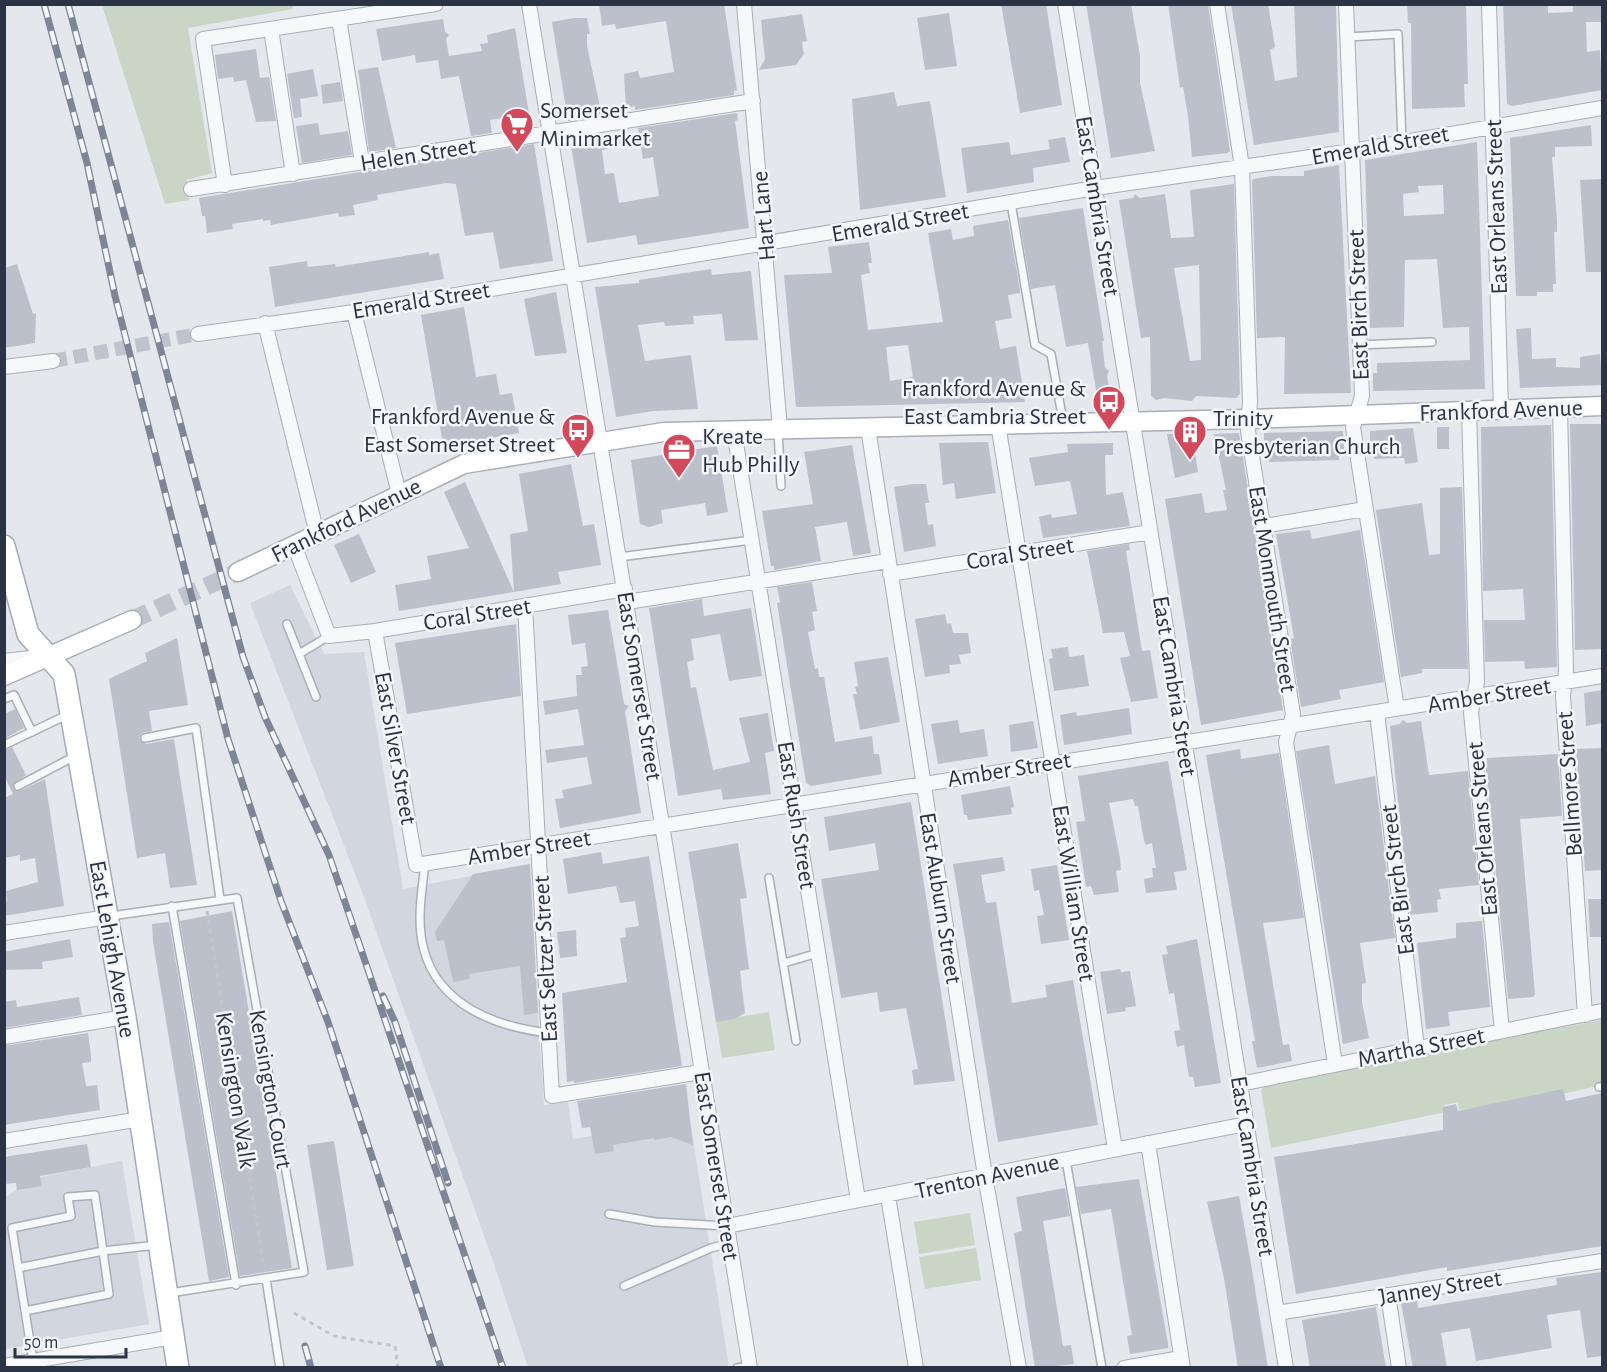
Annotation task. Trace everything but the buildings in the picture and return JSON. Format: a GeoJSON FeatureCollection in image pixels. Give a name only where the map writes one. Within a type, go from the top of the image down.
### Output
{"type":"FeatureCollection","features":[{"type":"Feature","properties":{"kind":"main road","name":"Frankford Avenue"},"geometry":{"type":"LineString","coordinates":[[238,572],[464,464],[664,432],[1249,418],[1602,406]]}},
{"type":"Feature","properties":{"kind":"main road","name":"East Lehigh Avenue"},"geometry":{"type":"LineString","coordinates":[[4,546],[28,634],[64,674],[125,1017],[168,1294],[177,1368]]}},
{"type":"Feature","properties":{"kind":"main road"},"geometry":{"type":"LineString","coordinates":[[4,676],[132,620]]}},
{"type":"Feature","properties":{"kind":"street"},"geometry":{"type":"LineString","coordinates":[[225,185],[203,39],[436,4]]}},
{"type":"Feature","properties":{"kind":"street","name":"East Somerset Street"},"geometry":{"type":"LineString","coordinates":[[530,4],[730,1243],[746,1367]]}},
{"type":"Feature","properties":{"kind":"street","name":"Hart Lane"},"geometry":{"type":"LineString","coordinates":[[744,4],[779,429]]}},
{"type":"Feature","properties":{"kind":"street","name":"East Cambria Street"},"geometry":{"type":"LineString","coordinates":[[1065,4],[1286,1368]]}},
{"type":"Feature","properties":{"kind":"street","name":"East Monmouth Street"},"geometry":{"type":"LineString","coordinates":[[1216,4],[1242,167],[1248,431],[1293,714],[1286,742],[1335,1064]]}},
{"type":"Feature","properties":{"kind":"street","name":"East Birch Street"},"geometry":{"type":"LineString","coordinates":[[1346,4],[1358,345],[1362,396],[1353,427],[1397,709]]}},
{"type":"Feature","properties":{"kind":"street","name":"East Orleans Street"},"geometry":{"type":"LineString","coordinates":[[1489,4],[1495,125],[1502,409]]}},
{"type":"Feature","properties":{"kind":"street"},"geometry":{"type":"LineString","coordinates":[[339,19],[362,162]]}},
{"type":"Feature","properties":{"kind":"street"},"geometry":{"type":"LineString","coordinates":[[271,29],[293,174]]}},
{"type":"Feature","properties":{"kind":"street","name":"Helen Street"},"geometry":{"type":"LineString","coordinates":[[191,189],[753,101]]}},
{"type":"Feature","properties":{"kind":"street","name":"Emerald Street"},"geometry":{"type":"LineString","coordinates":[[198,334],[354,312],[1095,188],[1352,151],[1602,108]]}},
{"type":"Feature","properties":{"kind":"street"},"geometry":{"type":"LineString","coordinates":[[354,312],[399,494]]}},
{"type":"Feature","properties":{"kind":"street"},"geometry":{"type":"LineString","coordinates":[[265,323],[317,534]]}},
{"type":"Feature","properties":{"kind":"street"},"geometry":{"type":"LineString","coordinates":[[4,367],[53,361]]}},
{"type":"Feature","properties":{"kind":"street","name":"Bellmore Street"},"geometry":{"type":"LineString","coordinates":[[1560,408],[1566,670],[1564,682],[1585,1015]]}},
{"type":"Feature","properties":{"kind":"street","name":"East Orleans Street"},"geometry":{"type":"LineString","coordinates":[[1469,411],[1477,682],[1471,712],[1502,1031]]}},
{"type":"Feature","properties":{"kind":"street","name":"East William Street"},"geometry":{"type":"LineString","coordinates":[[998,424],[1115,1149]]}},
{"type":"Feature","properties":{"kind":"street","name":"East Auburn Street"},"geometry":{"type":"LineString","coordinates":[[867,428],[1018,1368]]}},
{"type":"Feature","properties":{"kind":"street","name":"East Rush Street"},"geometry":{"type":"LineString","coordinates":[[734,430],[858,1200]]}},
{"type":"Feature","properties":{"kind":"street"},"geometry":{"type":"LineString","coordinates":[[1264,526],[1365,509]]}},
{"type":"Feature","properties":{"kind":"street","name":"Coral Street"},"geometry":{"type":"LineString","coordinates":[[329,636],[375,631],[525,606],[1019,553],[1150,532]]}},
{"type":"Feature","properties":{"kind":"street"},"geometry":{"type":"LineString","coordinates":[[294,545],[329,636]]}},
{"type":"Feature","properties":{"kind":"street","name":"East Seltzer Street"},"geometry":{"type":"LineString","coordinates":[[525,606],[552,1096],[701,1072]]}},
{"type":"Feature","properties":{"kind":"street","name":"East Silver Street"},"geometry":{"type":"LineString","coordinates":[[375,631],[421,864]]}},
{"type":"Feature","properties":{"kind":"street"},"geometry":{"type":"LineString","coordinates":[[4,661],[47,656]]}},
{"type":"Feature","properties":{"kind":"street","name":"Amber Street"},"geometry":{"type":"LineString","coordinates":[[421,864],[1602,676]]}},
{"type":"Feature","properties":{"kind":"street","name":"East Birch Street"},"geometry":{"type":"LineString","coordinates":[[1377,712],[1417,1048]]}},
{"type":"Feature","properties":{"kind":"street"},"geometry":{"type":"LineString","coordinates":[[4,933],[108,917]]}},
{"type":"Feature","properties":{"kind":"street","name":"Martha Street"},"geometry":{"type":"LineString","coordinates":[[1240,1084],[1602,1011]]}},
{"type":"Feature","properties":{"kind":"street"},"geometry":{"type":"LineString","coordinates":[[4,1037],[125,1017]]}},
{"type":"Feature","properties":{"kind":"street"},"geometry":{"type":"LineString","coordinates":[[4,1141],[141,1119]]}},
{"type":"Feature","properties":{"kind":"street","name":"Trenton Avenue"},"geometry":{"type":"LineString","coordinates":[[727,1226],[1246,1124]]}},
{"type":"Feature","properties":{"kind":"street"},"geometry":{"type":"LineString","coordinates":[[1124,1368],[1182,1363],[1148,1143]]}},
{"type":"Feature","properties":{"kind":"street"},"geometry":{"type":"LineString","coordinates":[[888,1196],[916,1368]]}},
{"type":"Feature","properties":{"kind":"street","name":"Janney Street"},"geometry":{"type":"LineString","coordinates":[[1277,1313],[1602,1261]]}},
{"type":"Feature","properties":{"kind":"street"},"geometry":{"type":"LineString","coordinates":[[1388,1295],[1399,1368]]}},
{"type":"Feature","properties":{"kind":"street"},"geometry":{"type":"LineString","coordinates":[[4,1366],[173,1337]]}},
{"type":"Feature","properties":{"kind":"lane"},"geometry":{"type":"LineString","coordinates":[[1348,37],[1398,34],[1402,142]]}},
{"type":"Feature","properties":{"kind":"lane"},"geometry":{"type":"LineString","coordinates":[[1011,203],[1035,345],[1051,354],[1063,423]]}},
{"type":"Feature","properties":{"kind":"lane"},"geometry":{"type":"LineString","coordinates":[[1358,345],[1432,342]]}},
{"type":"Feature","properties":{"kind":"lane"},"geometry":{"type":"LineString","coordinates":[[779,429],[781,486]]}},
{"type":"Feature","properties":{"kind":"lane"},"geometry":{"type":"LineString","coordinates":[[620,557],[752,540]]}},
{"type":"Feature","properties":{"kind":"lane"},"geometry":{"type":"LineString","coordinates":[[287,624],[316,697]]}},
{"type":"Feature","properties":{"kind":"lane"},"geometry":{"type":"LineString","coordinates":[[299,654],[329,636]]}},
{"type":"Feature","properties":{"kind":"lane"},"geometry":{"type":"LineString","coordinates":[[4,699],[14,695],[32,732]]}},
{"type":"Feature","properties":{"kind":"lane"},"geometry":{"type":"LineString","coordinates":[[4,746],[11,738],[32,732],[71,713]]}},
{"type":"Feature","properties":{"kind":"lane"},"geometry":{"type":"LineString","coordinates":[[108,917],[220,899],[196,728],[145,738]]}},
{"type":"Feature","properties":{"kind":"lane"},"geometry":{"type":"LineString","coordinates":[[18,786],[79,754]]}},
{"type":"Feature","properties":{"kind":"lane"},"geometry":{"type":"LineString","coordinates":[[421,864],[420,924],[423,949],[432,974],[448,993],[468,1008],[493,1021],[521,1030],[549,1033]]}},
{"type":"Feature","properties":{"kind":"lane"},"geometry":{"type":"LineString","coordinates":[[769,878],[796,1041]]}},
{"type":"Feature","properties":{"kind":"lane","name":"Kensington Court"},"geometry":{"type":"LineString","coordinates":[[168,1294],[236,1285],[304,1272],[237,898],[220,899]]}},
{"type":"Feature","properties":{"kind":"lane"},"geometry":{"type":"LineString","coordinates":[[172,906],[236,1285]]}},
{"type":"Feature","properties":{"kind":"lane"},"geometry":{"type":"LineString","coordinates":[[783,963],[818,953]]}},
{"type":"Feature","properties":{"kind":"lane"},"geometry":{"type":"LineString","coordinates":[[1066,1160],[1102,1368]]}},
{"type":"Feature","properties":{"kind":"lane"},"geometry":{"type":"LineString","coordinates":[[25,1311],[109,1294],[94,1195],[68,1197],[71,1216],[12,1228],[18,1268],[33,1361]]}},
{"type":"Feature","properties":{"kind":"lane"},"geometry":{"type":"LineString","coordinates":[[609,1214],[655,1222],[727,1226]]}},
{"type":"Feature","properties":{"kind":"lane"},"geometry":{"type":"LineString","coordinates":[[624,1286],[711,1248],[730,1243]]}},
{"type":"Feature","properties":{"kind":"lane"},"geometry":{"type":"LineString","coordinates":[[18,1268],[103,1251],[159,1245]]}},
{"type":"Feature","properties":{"kind":"lane"},"geometry":{"type":"LineString","coordinates":[[266,1279],[280,1368]]}},
{"type":"Feature","properties":{"kind":"path","name":"Kensington Walk"},"geometry":{"type":"LineString","coordinates":[[205,901],[266,1279]]}},
{"type":"Feature","properties":{"kind":"path"},"geometry":{"type":"LineString","coordinates":[[294,1313],[334,1336],[395,1346],[398,1368]]}},
{"type":"Feature","properties":{"kind":"shaded area"},"geometry":{"type":"Polygon","coordinates":[[[290,585],[324,654],[364,652],[403,889],[528,865],[544,1105],[568,1102],[573,1139],[690,1120],[729,1367],[528,1367],[494,1264],[364,897],[250,603],[290,585]]]}},
{"type":"Feature","properties":{"kind":"shaded area"},"geometry":{"type":"Polygon","coordinates":[[[122,1161],[149,1324],[5,1349],[5,1198],[30,1179],[122,1161]]]}},
{"type":"Feature","properties":{"kind":"green space"},"geometry":{"type":"Polygon","coordinates":[[[102,5],[292,5],[293,9],[188,28],[212,173],[186,180],[189,200],[165,204],[102,5]]]}},
{"type":"Feature","properties":{"kind":"green space"},"geometry":{"type":"Polygon","coordinates":[[[769,1012],[775,1050],[722,1058],[716,1021],[769,1012]]]}},
{"type":"Feature","properties":{"kind":"green space"},"geometry":{"type":"Polygon","coordinates":[[[1602,1020],[1602,1085],[1558,1095],[1459,1110],[1458,1102],[1444,1105],[1446,1112],[1271,1148],[1261,1090],[1269,1082],[1602,1020]]]}},
{"type":"Feature","properties":{"kind":"green space"},"geometry":{"type":"Polygon","coordinates":[[[970,1213],[975,1245],[919,1254],[914,1222],[970,1213]]]}},
{"type":"Feature","properties":{"kind":"green space"},"geometry":{"type":"Polygon","coordinates":[[[976,1248],[981,1280],[925,1289],[919,1257],[976,1248]]]}},
{"type":"Feature","properties":{"kind":"tunnel"},"geometry":{"type":"LineString","coordinates":[[53,361],[198,334]]}},
{"type":"Feature","properties":{"kind":"tunnel"},"geometry":{"type":"LineString","coordinates":[[132,620],[238,572]]}},
{"type":"Feature","properties":{"kind":"railway"},"geometry":{"type":"LineString","coordinates":[[44,4],[87,163],[115,296],[228,739],[281,901],[328,1022],[441,1368]]}},
{"type":"Feature","properties":{"kind":"railway"},"geometry":{"type":"LineString","coordinates":[[68,4],[243,657],[265,717],[329,855],[503,1368]]}},
{"type":"Feature","properties":{"kind":"railway"},"geometry":{"type":"LineString","coordinates":[[383,996],[395,1022],[448,1183]]}},
{"type":"Feature","properties":{"kind":"railway"},"geometry":{"type":"LineString","coordinates":[[305,1346],[311,1368]]}},
{"type":"Feature","properties":{"kind":"place","name":"Somerset Minimarket"},"geometry":{"type":"Point","coordinates":[517,153]}},
{"type":"Feature","properties":{"kind":"place","name":"Frankford Avenue & East Cambria Street"},"geometry":{"type":"Point","coordinates":[1109,431]}},
{"type":"Feature","properties":{"kind":"place","name":"Frankford Avenue & East Somerset Street"},"geometry":{"type":"Point","coordinates":[578,459]}},
{"type":"Feature","properties":{"kind":"place","name":"Trinity Presbyterian Church"},"geometry":{"type":"Point","coordinates":[1190,461]}},
{"type":"Feature","properties":{"kind":"place","name":"Kreate Hub Philly"},"geometry":{"type":"Point","coordinates":[679,479]}}]}
